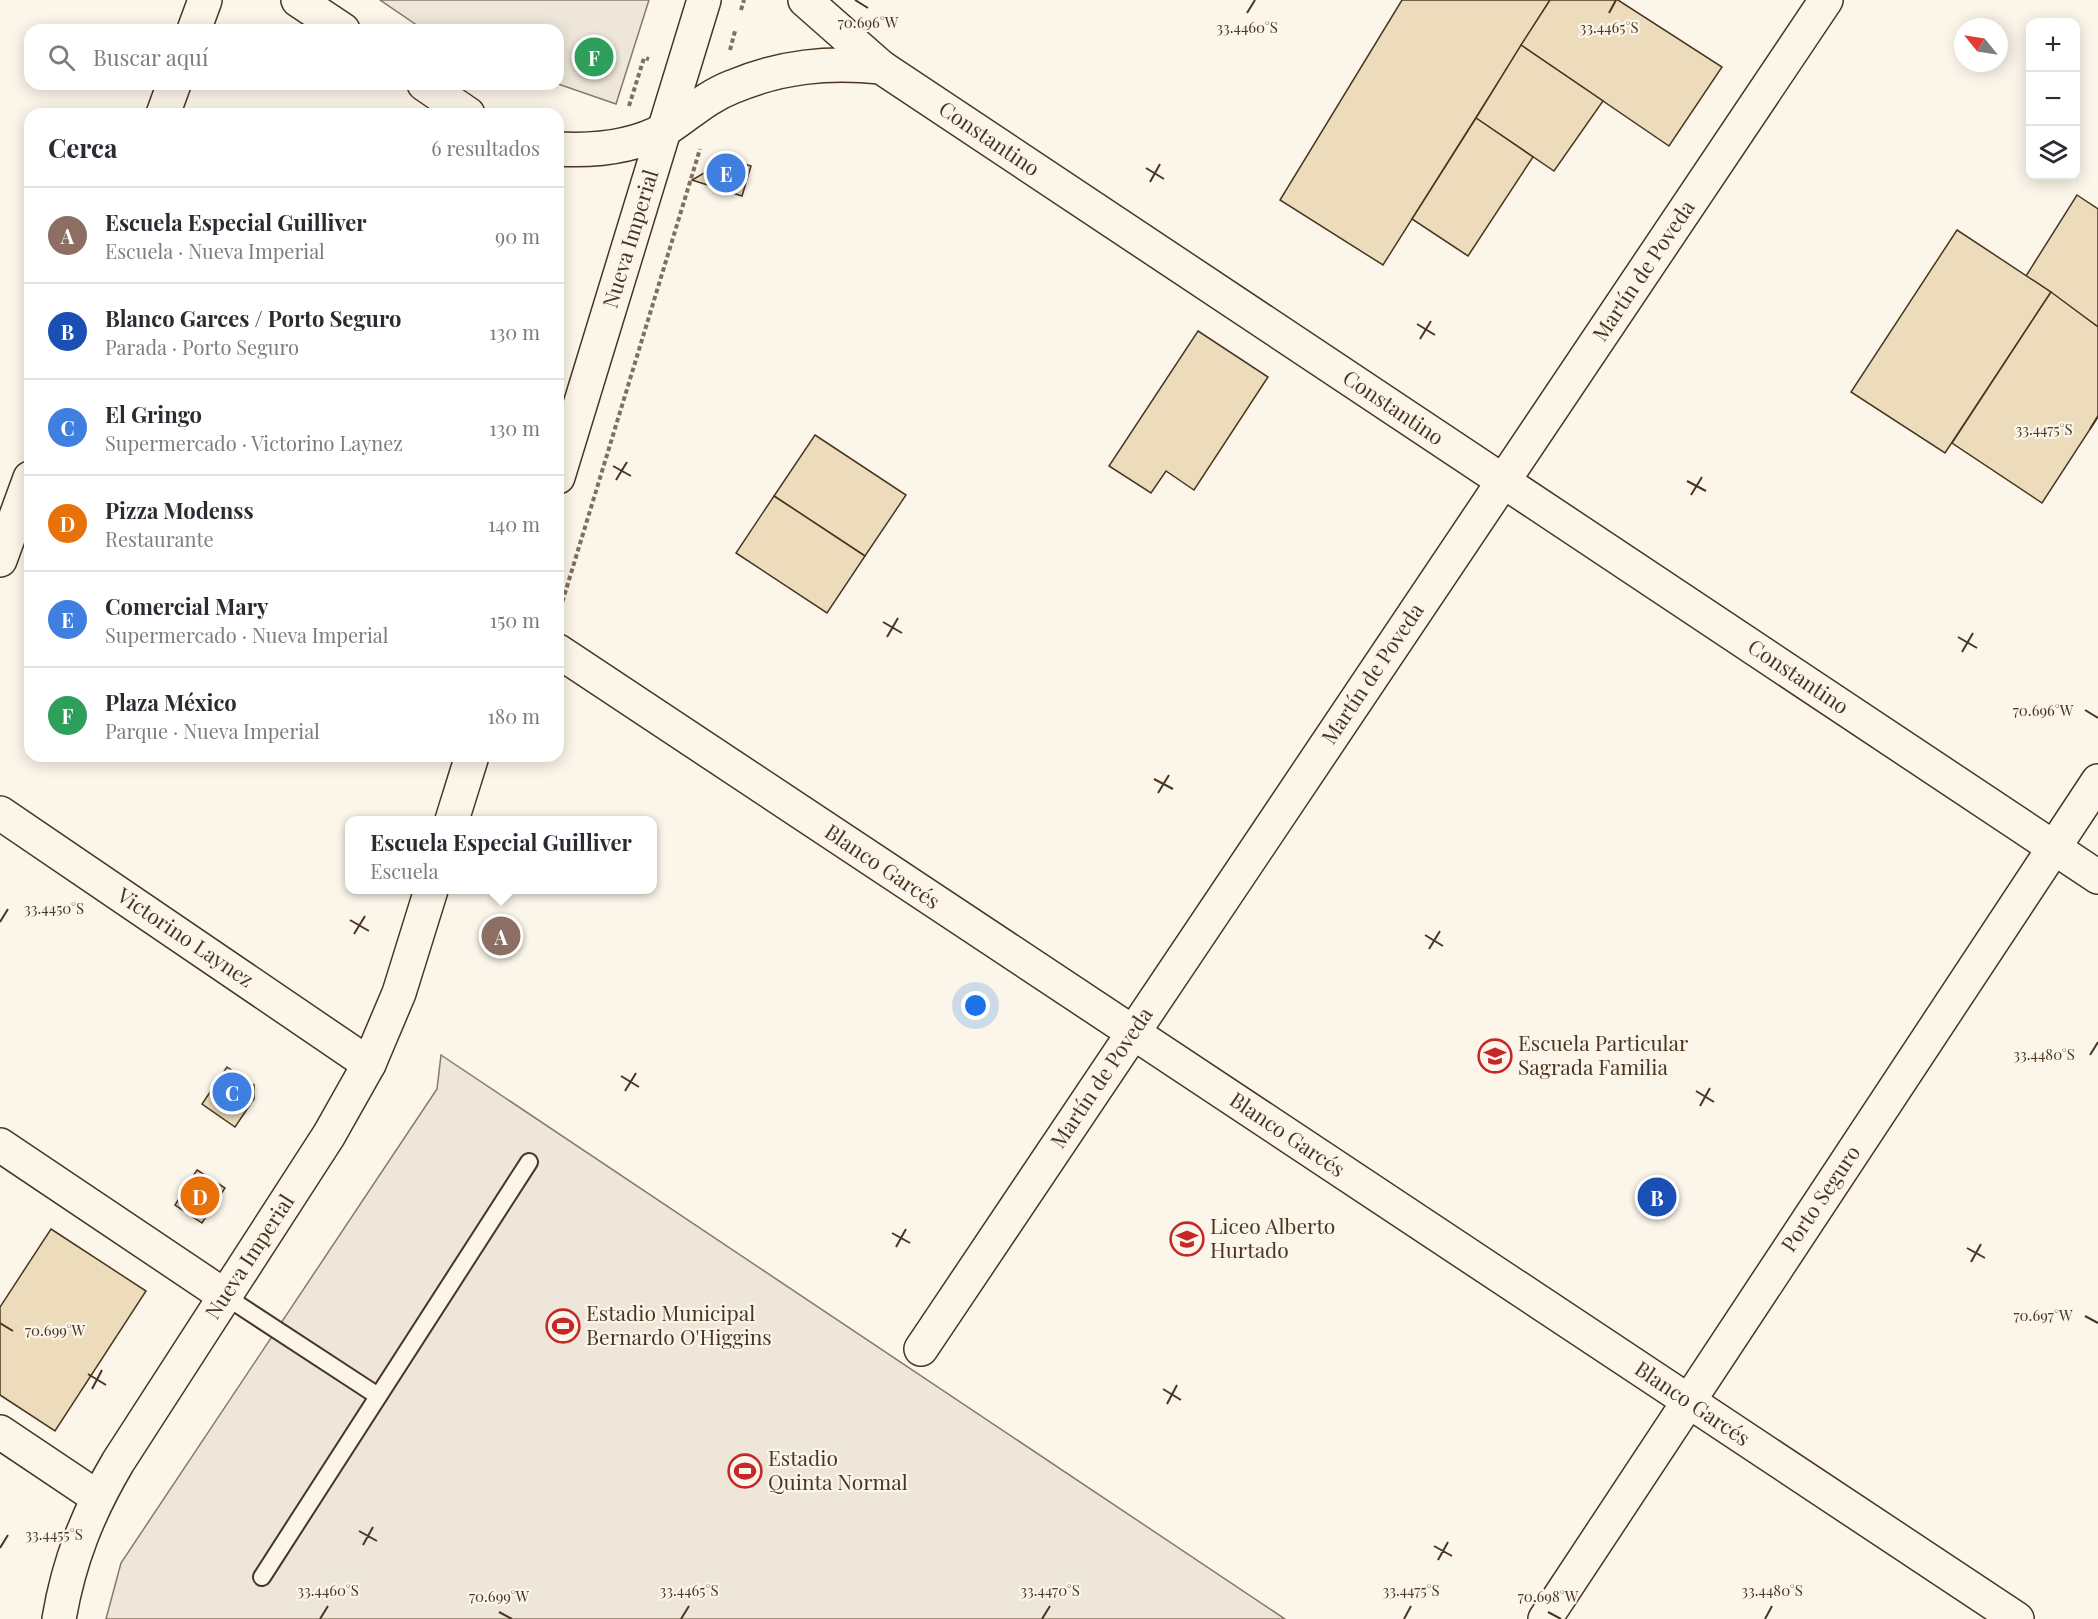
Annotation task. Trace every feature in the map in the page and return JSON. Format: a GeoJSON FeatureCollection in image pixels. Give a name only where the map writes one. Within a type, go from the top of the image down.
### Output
{"type":"FeatureCollection","features":[{"type":"Feature","properties":{"kind":"street"},"geometry":{"type":"LineString","coordinates":[[196,24],[205,0]]}},
{"type":"Feature","properties":{"kind":"street"},"geometry":{"type":"LineString","coordinates":[[298,0],[334,24]]}},
{"type":"Feature","properties":{"kind":"street","name":"Nueva Imperial"},"geometry":{"type":"LineString","coordinates":[[564,457],[704,0]]}},
{"type":"Feature","properties":{"kind":"street"},"geometry":{"type":"LineString","coordinates":[[805,0],[881,67]]}},
{"type":"Feature","properties":{"kind":"street","name":"Martín de Poveda"},"geometry":{"type":"LineString","coordinates":[[921,1349],[1826,0]]}},
{"type":"Feature","properties":{"kind":"street","name":"Constantino"},"geometry":{"type":"LineString","coordinates":[[564,149],[605,148],[627,143],[665,129],[717,94],[766,74],[804,66],[842,64],[881,67],[2098,877]]}},
{"type":"Feature","properties":{"kind":"street"},"geometry":{"type":"LineString","coordinates":[[165,108],[172,90]]}},
{"type":"Feature","properties":{"kind":"street"},"geometry":{"type":"LineString","coordinates":[[433,90],[459,108]]}},
{"type":"Feature","properties":{"kind":"street"},"geometry":{"type":"LineString","coordinates":[[0,560],[24,494]]}},
{"type":"Feature","properties":{"kind":"street","name":"Blanco Garcés"},"geometry":{"type":"LineString","coordinates":[[564,655],[2017,1619]]}},
{"type":"Feature","properties":{"kind":"street"},"geometry":{"type":"LineString","coordinates":[[453,816],[470,762]]}},
{"type":"Feature","properties":{"kind":"street","name":"Porto Seguro"},"geometry":{"type":"LineString","coordinates":[[1545,1619],[2098,781]]}},
{"type":"Feature","properties":{"kind":"street","name":"Victorino Laynez"},"geometry":{"type":"LineString","coordinates":[[0,813],[369,1064]]}},
{"type":"Feature","properties":{"kind":"street","name":"Nueva Imperial"},"geometry":{"type":"LineString","coordinates":[[60,1619],[63,1594],[75,1551],[97,1497],[329,1135],[369,1064],[399,993],[430,894]]}},
{"type":"Feature","properties":{"kind":"street"},"geometry":{"type":"LineString","coordinates":[[0,1145],[225,1296]]}},
{"type":"Feature","properties":{"kind":"street"},"geometry":{"type":"LineString","coordinates":[[0,1432],[97,1497]]}},
{"type":"Feature","properties":{"kind":"lane"},"geometry":{"type":"LineString","coordinates":[[262,1577],[529,1162]]}},
{"type":"Feature","properties":{"kind":"lane"},"geometry":{"type":"LineString","coordinates":[[225,1296],[378,1396]]}},
{"type":"Feature","properties":{"kind":"path"},"geometry":{"type":"LineString","coordinates":[[741,11],[744,0]]}},
{"type":"Feature","properties":{"kind":"path"},"geometry":{"type":"LineString","coordinates":[[564,596],[738,22]]}},
{"type":"Feature","properties":{"kind":"shaded area"},"geometry":{"type":"Polygon","coordinates":[[[380,0],[649,0],[616,104],[564,86],[564,24],[415,24],[380,0]]]}},
{"type":"Feature","properties":{"kind":"shaded area","name":"Estadio Municipal Bernardo O'Higgins"},"geometry":{"type":"Polygon","coordinates":[[[441,1055],[1285,1619],[106,1619],[121,1563],[437,1089],[441,1055]]]}},
{"type":"Feature","properties":{"kind":"building"},"geometry":{"type":"Polygon","coordinates":[[[1402,0],[1550,0],[1383,265],[1280,200],[1402,0]]]}},
{"type":"Feature","properties":{"kind":"building"},"geometry":{"type":"Polygon","coordinates":[[[1550,0],[1618,0],[1722,67],[1669,146],[1521,45],[1550,0]]]}},
{"type":"Feature","properties":{"kind":"building"},"geometry":{"type":"Polygon","coordinates":[[[1521,45],[1603,101],[1554,171],[1476,118],[1521,45]]]}},
{"type":"Feature","properties":{"kind":"building"},"geometry":{"type":"Polygon","coordinates":[[[1476,118],[1533,157],[1468,256],[1412,219],[1476,118]]]}},
{"type":"Feature","properties":{"kind":"building"},"geometry":{"type":"Polygon","coordinates":[[[728,159],[751,166],[742,196],[692,180],[728,159]]]}},
{"type":"Feature","properties":{"kind":"building"},"geometry":{"type":"Polygon","coordinates":[[[2077,195],[2098,209],[2098,327],[2026,276],[2077,195]]]}},
{"type":"Feature","properties":{"kind":"building"},"geometry":{"type":"Polygon","coordinates":[[[1957,230],[2051,292],[1945,453],[1851,392],[1957,230]]]}},
{"type":"Feature","properties":{"kind":"building"},"geometry":{"type":"Polygon","coordinates":[[[2051,292],[2098,327],[2098,417],[2042,503],[1952,443],[2051,292]]]}},
{"type":"Feature","properties":{"kind":"building"},"geometry":{"type":"Polygon","coordinates":[[[1198,331],[1268,377],[1194,490],[1166,471],[1151,493],[1109,466],[1198,331]]]}},
{"type":"Feature","properties":{"kind":"building"},"geometry":{"type":"Polygon","coordinates":[[[815,435],[906,495],[865,556],[774,496],[815,435]]]}},
{"type":"Feature","properties":{"kind":"building"},"geometry":{"type":"Polygon","coordinates":[[[774,496],[865,556],[827,613],[736,553],[774,496]]]}},
{"type":"Feature","properties":{"kind":"building"},"geometry":{"type":"Polygon","coordinates":[[[227,1067],[254,1085],[254,1099],[235,1127],[202,1104],[227,1067]]]}},
{"type":"Feature","properties":{"kind":"building"},"geometry":{"type":"Polygon","coordinates":[[[197,1170],[225,1188],[202,1223],[175,1205],[197,1170]]]}},
{"type":"Feature","properties":{"kind":"building"},"geometry":{"type":"Polygon","coordinates":[[[51,1229],[146,1291],[55,1431],[0,1395],[0,1307],[51,1229]]]}},
{"type":"Feature","properties":{"kind":"place","name":"Plaza México"},"geometry":{"type":"Point","coordinates":[594,57]}},
{"type":"Feature","properties":{"kind":"place","name":"Comercial Mary"},"geometry":{"type":"Point","coordinates":[726,173]}},
{"type":"Feature","properties":{"kind":"place","name":"Escuela Especial Guilliver"},"geometry":{"type":"Point","coordinates":[501,936]}},
{"type":"Feature","properties":{"kind":"place","name":"Escuela Particular Sagrada Familia"},"geometry":{"type":"Point","coordinates":[1495,1056]}},
{"type":"Feature","properties":{"kind":"place","name":"El Gringo"},"geometry":{"type":"Point","coordinates":[232,1092]}},
{"type":"Feature","properties":{"kind":"place","name":"Pizza Modenss"},"geometry":{"type":"Point","coordinates":[200,1196]}},
{"type":"Feature","properties":{"kind":"place","name":"Blanco Garces / Porto Seguro"},"geometry":{"type":"Point","coordinates":[1657,1197]}},
{"type":"Feature","properties":{"kind":"place","name":"Liceo Alberto Hurtado"},"geometry":{"type":"Point","coordinates":[1187,1239]}},
{"type":"Feature","properties":{"kind":"place","name":"Estadio Municipal Bernardo O'Higgins"},"geometry":{"type":"Point","coordinates":[563,1326]}},
{"type":"Feature","properties":{"kind":"place","name":"Estadio Quinta Normal"},"geometry":{"type":"Point","coordinates":[745,1471]}}]}
